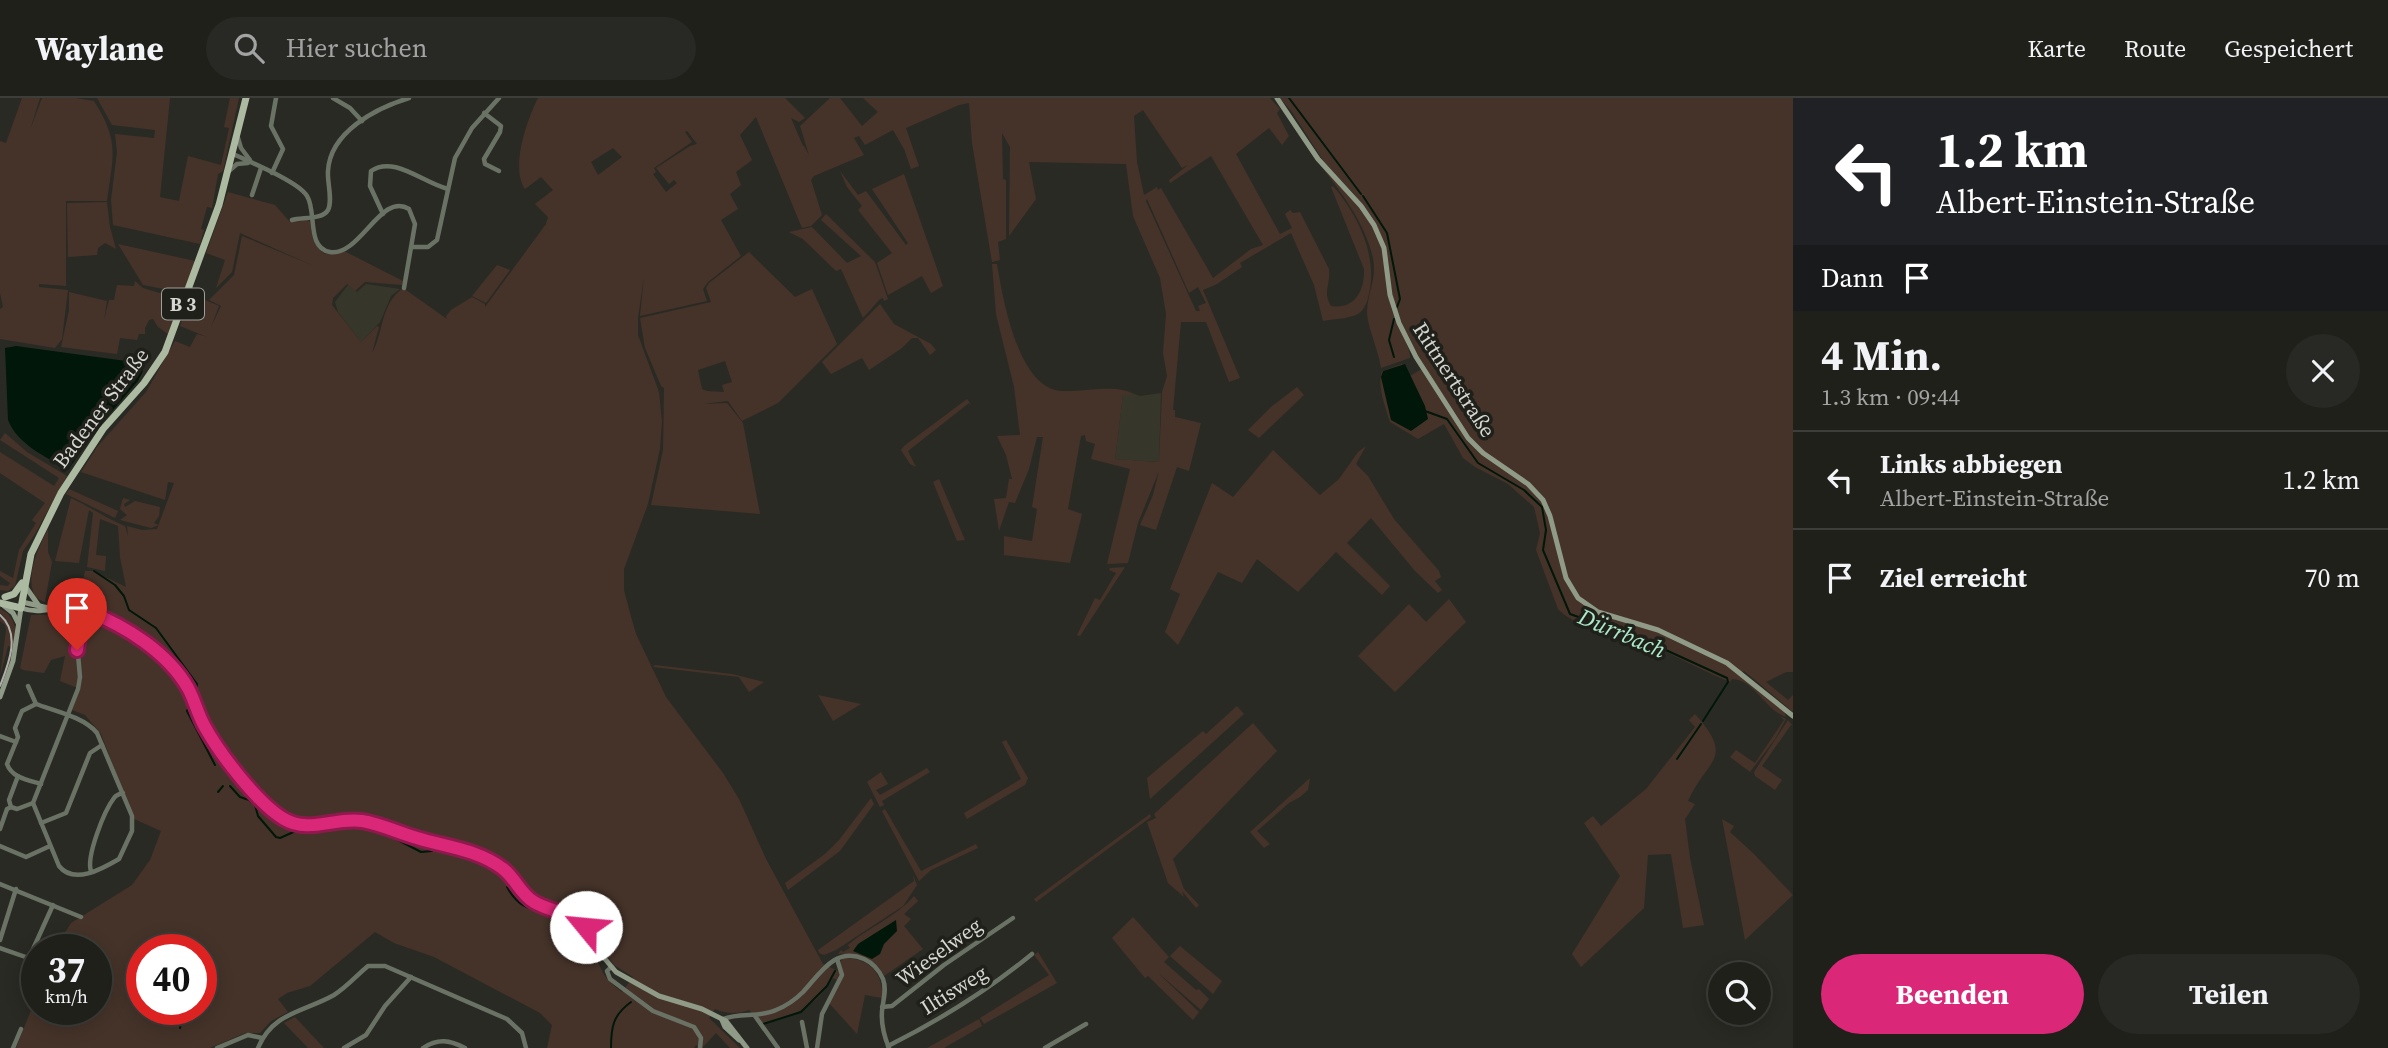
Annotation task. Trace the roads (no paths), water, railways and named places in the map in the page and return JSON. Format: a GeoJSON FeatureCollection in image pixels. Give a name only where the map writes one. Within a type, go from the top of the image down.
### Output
{"type":"FeatureCollection","features":[{"type":"Feature","properties":{"kind":"main road","name":"Badener Straße"},"geometry":{"type":"LineString","coordinates":[[22,605],[33,548],[72,475],[103,429],[144,383],[165,352],[211,228],[246,98]]}},
{"type":"Feature","properties":{"kind":"main road","name":"Badener Straße"},"geometry":{"type":"LineString","coordinates":[[2,599],[12,595],[25,580]]}},
{"type":"Feature","properties":{"kind":"main road"},"geometry":{"type":"LineString","coordinates":[[2,599],[22,605]]}},
{"type":"Feature","properties":{"kind":"street"},"geometry":{"type":"LineString","coordinates":[[272,173],[283,149],[271,126],[276,98]]}},
{"type":"Feature","properties":{"kind":"street"},"geometry":{"type":"LineString","coordinates":[[332,98],[350,108],[362,121]]}},
{"type":"Feature","properties":{"kind":"street"},"geometry":{"type":"LineString","coordinates":[[292,220],[322,215],[329,206],[328,167],[343,137],[362,121],[399,99],[409,98]]}},
{"type":"Feature","properties":{"kind":"street"},"geometry":{"type":"LineString","coordinates":[[413,247],[428,247],[437,240],[460,145],[499,98]]}},
{"type":"Feature","properties":{"kind":"street","name":"Rittnertstraße"},"geometry":{"type":"LineString","coordinates":[[1277,98],[1318,159],[1361,206],[1374,225],[1384,248],[1390,295],[1399,323],[1416,357],[1463,429],[1480,451],[1522,478],[1543,500],[1550,516],[1566,578],[1578,598],[1598,612],[1648,626],[1727,663],[1793,716]]}},
{"type":"Feature","properties":{"kind":"street"},"geometry":{"type":"LineString","coordinates":[[484,113],[500,126],[500,132],[484,159],[485,164],[499,171]]}},
{"type":"Feature","properties":{"kind":"street"},"geometry":{"type":"LineString","coordinates":[[237,138],[243,152],[253,163]]}},
{"type":"Feature","properties":{"kind":"street"},"geometry":{"type":"LineString","coordinates":[[233,154],[304,191],[310,202],[318,245],[324,250],[335,252],[348,247],[389,209],[399,206],[409,209],[415,224],[404,288]]}},
{"type":"Feature","properties":{"kind":"street"},"geometry":{"type":"LineString","coordinates":[[228,172],[241,163],[253,163]]}},
{"type":"Feature","properties":{"kind":"street"},"geometry":{"type":"LineString","coordinates":[[383,214],[369,180],[371,171],[382,165],[402,169],[427,183],[448,189]]}},
{"type":"Feature","properties":{"kind":"street"},"geometry":{"type":"LineString","coordinates":[[252,195],[261,168]]}},
{"type":"Feature","properties":{"kind":"street"},"geometry":{"type":"LineString","coordinates":[[25,580],[39,606]]}},
{"type":"Feature","properties":{"kind":"street"},"geometry":{"type":"LineString","coordinates":[[2,599],[19,626]]}},
{"type":"Feature","properties":{"kind":"street"},"geometry":{"type":"LineString","coordinates":[[22,605],[89,612],[115,623],[153,649],[175,671],[192,697],[210,736],[259,798],[282,818],[307,826],[345,820],[363,821],[483,857],[507,872],[532,901],[581,922],[611,967],[623,976],[659,996],[702,1009],[722,1020],[725,1027],[746,1046]]}},
{"type":"Feature","properties":{"kind":"street"},"geometry":{"type":"LineString","coordinates":[[22,605],[41,612],[53,609]]}},
{"type":"Feature","properties":{"kind":"street"},"geometry":{"type":"LineString","coordinates":[[0,696],[13,661],[22,605]]}},
{"type":"Feature","properties":{"kind":"street"},"geometry":{"type":"LineString","coordinates":[[28,686],[36,704],[68,716],[92,727],[132,816],[132,831],[119,859],[78,876],[66,873],[59,866],[33,803],[68,716],[78,689],[80,677],[77,643],[89,612]]}},
{"type":"Feature","properties":{"kind":"street"},"geometry":{"type":"LineString","coordinates":[[36,704],[22,711],[15,728],[18,737],[7,764],[10,771],[18,776],[41,784]]}},
{"type":"Feature","properties":{"kind":"street"},"geometry":{"type":"LineString","coordinates":[[0,736],[16,742]]}},
{"type":"Feature","properties":{"kind":"street"},"geometry":{"type":"LineString","coordinates":[[41,823],[66,813],[90,753],[102,745]]}},
{"type":"Feature","properties":{"kind":"street"},"geometry":{"type":"LineString","coordinates":[[11,807],[9,800],[18,776]]}},
{"type":"Feature","properties":{"kind":"street"},"geometry":{"type":"LineString","coordinates":[[91,871],[88,863],[104,818],[115,796],[123,793]]}},
{"type":"Feature","properties":{"kind":"street"},"geometry":{"type":"LineString","coordinates":[[11,807],[17,809],[33,803]]}},
{"type":"Feature","properties":{"kind":"street"},"geometry":{"type":"LineString","coordinates":[[0,829],[11,807]]}},
{"type":"Feature","properties":{"kind":"street"},"geometry":{"type":"LineString","coordinates":[[0,846],[26,857],[50,846]]}},
{"type":"Feature","properties":{"kind":"street"},"geometry":{"type":"LineString","coordinates":[[0,884],[81,917]]}},
{"type":"Feature","properties":{"kind":"street"},"geometry":{"type":"LineString","coordinates":[[0,940],[16,889]]}},
{"type":"Feature","properties":{"kind":"street"},"geometry":{"type":"LineString","coordinates":[[39,934],[52,905]]}},
{"type":"Feature","properties":{"kind":"street","name":"Wieselweg"},"geometry":{"type":"LineString","coordinates":[[882,1007],[892,1006],[1013,918]]}},
{"type":"Feature","properties":{"kind":"street"},"geometry":{"type":"LineString","coordinates":[[1,949],[21,955]]}},
{"type":"Feature","properties":{"kind":"street","name":"Iltisweg"},"geometry":{"type":"LineString","coordinates":[[888,1047],[969,1002],[1032,954]]}},
{"type":"Feature","properties":{"kind":"street"},"geometry":{"type":"LineString","coordinates":[[722,1020],[731,1016],[755,1016],[772,1012],[793,1000],[825,966],[837,958],[859,957],[877,969],[885,988],[882,1026],[888,1047]]}},
{"type":"Feature","properties":{"kind":"street"},"geometry":{"type":"LineString","coordinates":[[817,1048],[822,1014],[842,975],[837,958]]}},
{"type":"Feature","properties":{"kind":"street"},"geometry":{"type":"LineString","coordinates":[[258,1048],[269,1027],[331,996],[368,966],[385,966],[508,1019],[522,1033],[526,1048]]}},
{"type":"Feature","properties":{"kind":"street"},"geometry":{"type":"LineString","coordinates":[[611,967],[607,971],[610,979],[649,1009],[694,1027],[701,1038],[700,1048]]}},
{"type":"Feature","properties":{"kind":"street"},"geometry":{"type":"LineString","coordinates":[[344,1048],[366,1035],[384,1006],[411,977]]}},
{"type":"Feature","properties":{"kind":"street"},"geometry":{"type":"LineString","coordinates":[[755,1016],[778,1048]]}},
{"type":"Feature","properties":{"kind":"street"},"geometry":{"type":"LineString","coordinates":[[802,1022],[807,1048]]}},
{"type":"Feature","properties":{"kind":"street"},"geometry":{"type":"LineString","coordinates":[[1045,1048],[1086,1024]]}},
{"type":"Feature","properties":{"kind":"street"},"geometry":{"type":"LineString","coordinates":[[13,1048],[21,1029]]}},
{"type":"Feature","properties":{"kind":"street"},"geometry":{"type":"LineString","coordinates":[[217,1048],[248,1035],[262,1038]]}},
{"type":"Feature","properties":{"kind":"street"},"geometry":{"type":"LineString","coordinates":[[423,1048],[431,1043],[444,1041],[465,1048]]}},
{"type":"Feature","properties":{"kind":"waterway","name":"Dürrbach"},"geometry":{"type":"LineString","coordinates":[[1289,98],[1361,194]]}},
{"type":"Feature","properties":{"kind":"waterway","name":"Dürrbach"},"geometry":{"type":"LineString","coordinates":[[1363,196],[1387,233],[1400,299],[1397,307]]}},
{"type":"Feature","properties":{"kind":"waterway","name":"Dürrbach"},"geometry":{"type":"LineString","coordinates":[[1394,319],[1389,340],[1394,357]]}},
{"type":"Feature","properties":{"kind":"waterway","name":"Dürrbach"},"geometry":{"type":"LineString","coordinates":[[1425,411],[1447,419],[1478,463],[1524,490],[1542,507],[1546,530],[1543,550],[1570,614],[1646,641],[1727,678],[1728,682],[1703,721]]}},
{"type":"Feature","properties":{"kind":"waterway"},"geometry":{"type":"LineString","coordinates":[[94,571],[115,585],[124,596],[129,610],[156,628],[197,684],[195,696]]}},
{"type":"Feature","properties":{"kind":"waterway"},"geometry":{"type":"LineString","coordinates":[[192,701],[187,711],[215,765]]}},
{"type":"Feature","properties":{"kind":"waterway","name":"Dürrbach"},"geometry":{"type":"LineString","coordinates":[[1677,759],[1701,724]]}},
{"type":"Feature","properties":{"kind":"waterway"},"geometry":{"type":"LineString","coordinates":[[218,792],[223,786]]}},
{"type":"Feature","properties":{"kind":"waterway"},"geometry":{"type":"LineString","coordinates":[[230,786],[240,797],[255,805],[258,816],[276,837],[280,838],[298,830]]}},
{"type":"Feature","properties":{"kind":"waterway"},"geometry":{"type":"LineString","coordinates":[[360,827],[394,838],[421,852],[432,851]]}},
{"type":"Feature","properties":{"kind":"waterway"},"geometry":{"type":"LineString","coordinates":[[507,887],[522,904],[555,916]]}},
{"type":"Feature","properties":{"kind":"waterway"},"geometry":{"type":"LineString","coordinates":[[763,1024],[801,1012],[827,986],[835,971]]}},
{"type":"Feature","properties":{"kind":"waterway"},"geometry":{"type":"LineString","coordinates":[[611,1048],[614,1022],[631,1002]]}},
{"type":"Feature","properties":{"kind":"tram line"},"geometry":{"type":"LineString","coordinates":[[0,615],[6,622],[12,639],[0,686]]}}]}
